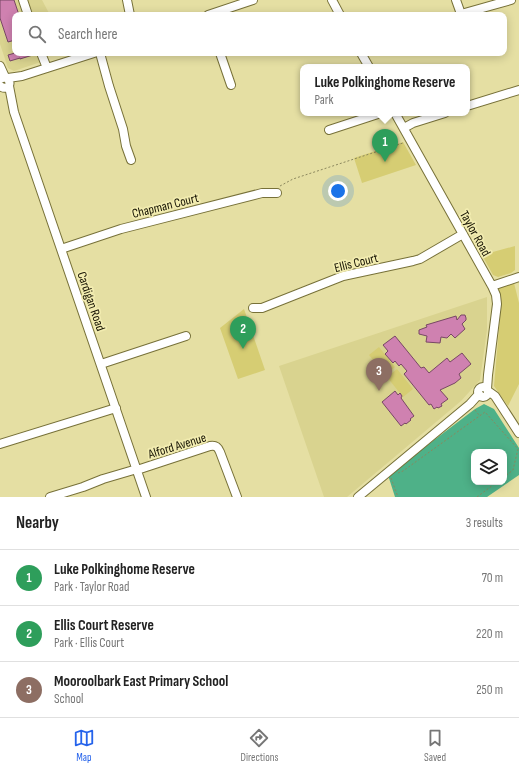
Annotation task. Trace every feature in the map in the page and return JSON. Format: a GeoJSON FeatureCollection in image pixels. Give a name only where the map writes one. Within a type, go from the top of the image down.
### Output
{"type":"FeatureCollection","features":[{"type":"Feature","properties":{"kind":"street"},"geometry":{"type":"LineString","coordinates":[[23,0],[27,12]]}},
{"type":"Feature","properties":{"kind":"street"},"geometry":{"type":"LineString","coordinates":[[127,0],[129,12]]}},
{"type":"Feature","properties":{"kind":"street"},"geometry":{"type":"LineString","coordinates":[[217,12],[253,0]]}},
{"type":"Feature","properties":{"kind":"street"},"geometry":{"type":"LineString","coordinates":[[332,0],[338,12]]}},
{"type":"Feature","properties":{"kind":"street"},"geometry":{"type":"LineString","coordinates":[[456,0],[459,12]]}},
{"type":"Feature","properties":{"kind":"street"},"geometry":{"type":"LineString","coordinates":[[470,12],[511,0]]}},
{"type":"Feature","properties":{"kind":"street"},"geometry":{"type":"LineString","coordinates":[[43,56],[47,68]]}},
{"type":"Feature","properties":{"kind":"street"},"geometry":{"type":"LineString","coordinates":[[3,82],[85,56]]}},
{"type":"Feature","properties":{"kind":"street"},"geometry":{"type":"LineString","coordinates":[[101,56],[109,86],[124,129],[126,146],[131,160]]}},
{"type":"Feature","properties":{"kind":"street"},"geometry":{"type":"LineString","coordinates":[[221,56],[231,86]]}},
{"type":"Feature","properties":{"kind":"street","name":"Cardigan Road"},"geometry":{"type":"LineString","coordinates":[[0,66],[3,82],[146,497]]}},
{"type":"Feature","properties":{"kind":"street"},"geometry":{"type":"LineString","coordinates":[[470,105],[519,90]]}},
{"type":"Feature","properties":{"kind":"street"},"geometry":{"type":"LineString","coordinates":[[329,130],[372,116]]}},
{"type":"Feature","properties":{"kind":"street","name":"Taylor Road"},"geometry":{"type":"LineString","coordinates":[[397,116],[496,295],[497,304],[488,376],[484,393]]}},
{"type":"Feature","properties":{"kind":"street"},"geometry":{"type":"LineString","coordinates":[[404,128],[413,123],[435,116]]}},
{"type":"Feature","properties":{"kind":"street","name":"Chapman Court"},"geometry":{"type":"LineString","coordinates":[[61,249],[121,229],[262,193],[277,193]]}},
{"type":"Feature","properties":{"kind":"street","name":"Ellis Court"},"geometry":{"type":"LineString","coordinates":[[253,308],[262,308],[344,276],[413,261],[463,234]]}},
{"type":"Feature","properties":{"kind":"street"},"geometry":{"type":"LineString","coordinates":[[492,286],[518,280]]}},
{"type":"Feature","properties":{"kind":"street"},"geometry":{"type":"LineString","coordinates":[[101,364],[186,336]]}},
{"type":"Feature","properties":{"kind":"street"},"geometry":{"type":"LineString","coordinates":[[358,497],[484,393],[506,413],[519,433]]}},
{"type":"Feature","properties":{"kind":"street"},"geometry":{"type":"LineString","coordinates":[[2,442],[116,408]]}},
{"type":"Feature","properties":{"kind":"street","name":"Alford Avenue"},"geometry":{"type":"LineString","coordinates":[[137,470],[210,446],[216,446],[219,449],[237,497]]}},
{"type":"Feature","properties":{"kind":"street"},"geometry":{"type":"LineString","coordinates":[[50,497],[103,479],[137,470]]}},
{"type":"Feature","properties":{"kind":"path"},"geometry":{"type":"LineString","coordinates":[[277,193],[280,186],[293,179],[406,142]]}},
{"type":"Feature","properties":{"kind":"path"},"geometry":{"type":"LineString","coordinates":[[471,405],[480,416]]}},
{"type":"Feature","properties":{"kind":"path"},"geometry":{"type":"LineString","coordinates":[[397,474],[485,412],[519,449],[513,470],[507,475]]}},
{"type":"Feature","properties":{"kind":"path"},"geometry":{"type":"LineString","coordinates":[[391,476],[398,497]]}},
{"type":"Feature","properties":{"kind":"path"},"geometry":{"type":"LineString","coordinates":[[476,497],[493,485]]}},
{"type":"Feature","properties":{"kind":"shaded area"},"geometry":{"type":"Polygon","coordinates":[[[0,0],[42,0],[48,12],[12,12],[12,56],[45,56],[47,60],[14,71],[8,68],[0,44],[0,0]]]}},
{"type":"Feature","properties":{"kind":"shaded area"},"geometry":{"type":"Polygon","coordinates":[[[403,142],[416,165],[362,183],[354,158],[403,142]]]}},
{"type":"Feature","properties":{"kind":"shaded area"},"geometry":{"type":"Polygon","coordinates":[[[515,246],[515,270],[511,273],[498,277],[493,275],[482,255],[515,246]]]}},
{"type":"Feature","properties":{"kind":"shaded area"},"geometry":{"type":"Polygon","coordinates":[[[514,283],[519,303],[519,384],[508,406],[494,386],[500,317],[500,297],[498,288],[514,283]]]}},
{"type":"Feature","properties":{"kind":"shaded area"},"geometry":{"type":"Polygon","coordinates":[[[487,297],[487,330],[480,380],[461,401],[347,497],[324,497],[279,366],[487,297]]]}},
{"type":"Feature","properties":{"kind":"shaded area"},"geometry":{"type":"Polygon","coordinates":[[[244,309],[265,370],[238,379],[220,328],[244,309]]]}},
{"type":"Feature","properties":{"kind":"shaded area"},"geometry":{"type":"Polygon","coordinates":[[[379,347],[395,367],[385,375],[369,355],[379,347]]]}},
{"type":"Feature","properties":{"kind":"shaded area"},"geometry":{"type":"Polygon","coordinates":[[[397,369],[413,389],[403,397],[387,377],[397,369]]]}},
{"type":"Feature","properties":{"kind":"shaded area"},"geometry":{"type":"Polygon","coordinates":[[[484,404],[494,409],[519,448],[519,475],[507,483],[507,449],[471,449],[471,485],[504,485],[487,497],[395,497],[388,475],[475,409],[484,404]]]}},
{"type":"Feature","properties":{"kind":"building"},"geometry":{"type":"Polygon","coordinates":[[[0,0],[14,0],[18,12],[12,12],[12,41],[8,42],[0,18],[0,0]]]}},
{"type":"Feature","properties":{"kind":"building"},"geometry":{"type":"Polygon","coordinates":[[[12,54],[12,56],[30,56],[10,61],[8,55],[12,54]]]}},
{"type":"Feature","properties":{"kind":"building"},"geometry":{"type":"Polygon","coordinates":[[[461,315],[465,315],[466,318],[462,324],[465,329],[455,338],[451,334],[447,338],[441,337],[440,343],[426,342],[427,336],[419,334],[419,330],[427,327],[426,325],[456,316],[457,320],[461,315]]]}},
{"type":"Feature","properties":{"kind":"building"},"geometry":{"type":"Polygon","coordinates":[[[395,336],[421,368],[424,367],[429,373],[447,358],[450,362],[462,353],[471,364],[459,374],[461,378],[455,383],[440,390],[448,399],[441,404],[442,406],[434,409],[431,404],[429,405],[404,374],[407,371],[401,364],[399,366],[395,361],[393,363],[385,354],[388,351],[383,345],[395,336]]]}},
{"type":"Feature","properties":{"kind":"building"},"geometry":{"type":"Polygon","coordinates":[[[395,391],[398,395],[400,393],[402,396],[401,398],[414,416],[406,424],[405,423],[401,426],[382,402],[395,391]]]}},
{"type":"Feature","properties":{"kind":"place","name":"Luke Polkinghome Reserve"},"geometry":{"type":"Point","coordinates":[385,162]}},
{"type":"Feature","properties":{"kind":"place","name":"Ellis Court Reserve"},"geometry":{"type":"Point","coordinates":[243,349]}},
{"type":"Feature","properties":{"kind":"place","name":"Mooroolbark East Primary School"},"geometry":{"type":"Point","coordinates":[379,391]}}]}
